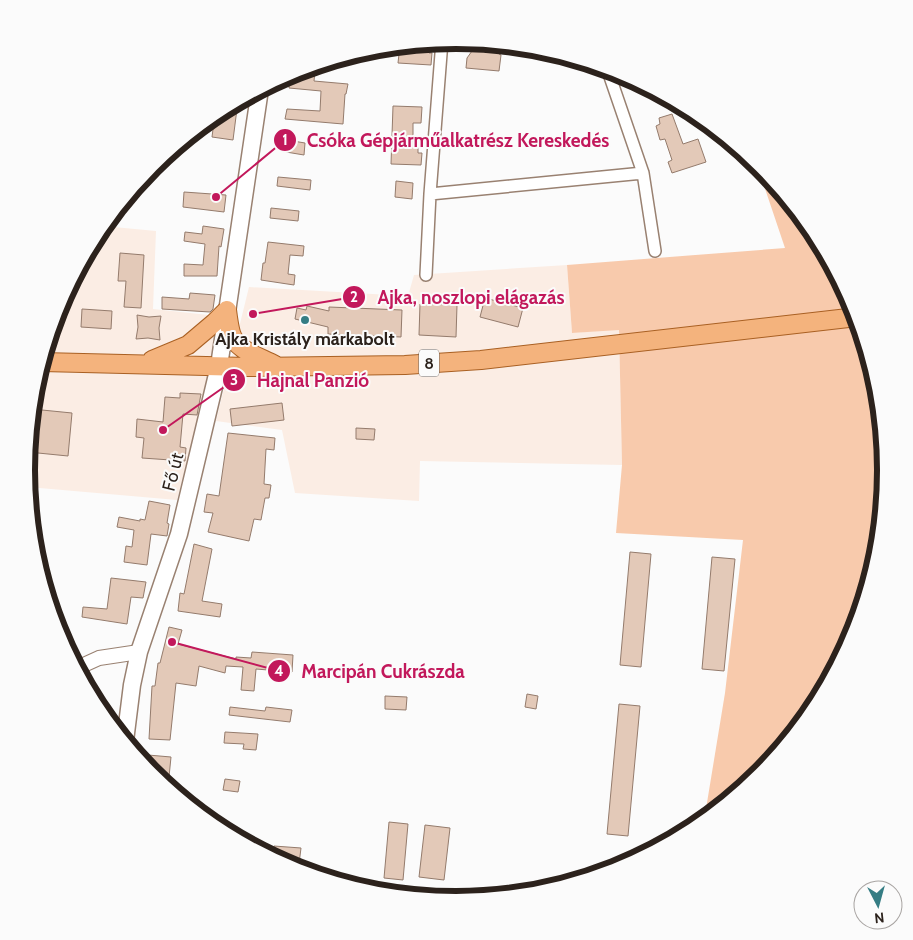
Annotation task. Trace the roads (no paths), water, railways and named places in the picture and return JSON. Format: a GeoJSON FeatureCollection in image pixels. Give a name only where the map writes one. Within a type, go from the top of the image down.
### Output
{"type":"FeatureCollection","features":[{"type":"Feature","properties":{"kind":"main road","name":"Fő út"},"geometry":{"type":"LineString","coordinates":[[126,732],[132,684],[139,652],[179,534],[219,366],[259,98]]}},
{"type":"Feature","properties":{"kind":"main road"},"geometry":{"type":"LineString","coordinates":[[146,363],[156,357],[188,345],[227,310]]}},
{"type":"Feature","properties":{"kind":"main road"},"geometry":{"type":"LineString","coordinates":[[227,310],[232,336],[240,346],[250,353],[278,366]]}},
{"type":"Feature","properties":{"kind":"main road","name":"8"},"geometry":{"type":"LineString","coordinates":[[49,362],[219,366],[406,365],[481,360],[849,318]]}},
{"type":"Feature","properties":{"kind":"street"},"geometry":{"type":"LineString","coordinates":[[426,274],[441,49]]}},
{"type":"Feature","properties":{"kind":"street"},"geometry":{"type":"LineString","coordinates":[[611,78],[643,172],[654,251]]}},
{"type":"Feature","properties":{"kind":"street"},"geometry":{"type":"LineString","coordinates":[[430,194],[643,172]]}},
{"type":"Feature","properties":{"kind":"street"},"geometry":{"type":"LineString","coordinates":[[83,665],[99,658],[139,652]]}},
{"type":"Feature","properties":{"kind":"place","name":"Csóka Gépjárműalkatrész Kereskedés"},"geometry":{"type":"Point","coordinates":[216,197]}},
{"type":"Feature","properties":{"kind":"place","name":"Ajka, noszlopi elágazás"},"geometry":{"type":"Point","coordinates":[253,314]}},
{"type":"Feature","properties":{"kind":"place","name":"Ajka Kristály márkabolt"},"geometry":{"type":"Point","coordinates":[305,320]}},
{"type":"Feature","properties":{"kind":"place","name":"Hajnal Panzió"},"geometry":{"type":"Point","coordinates":[163,430]}},
{"type":"Feature","properties":{"kind":"place","name":"Marcipán Cukrászda"},"geometry":{"type":"Point","coordinates":[172,642]}}]}
